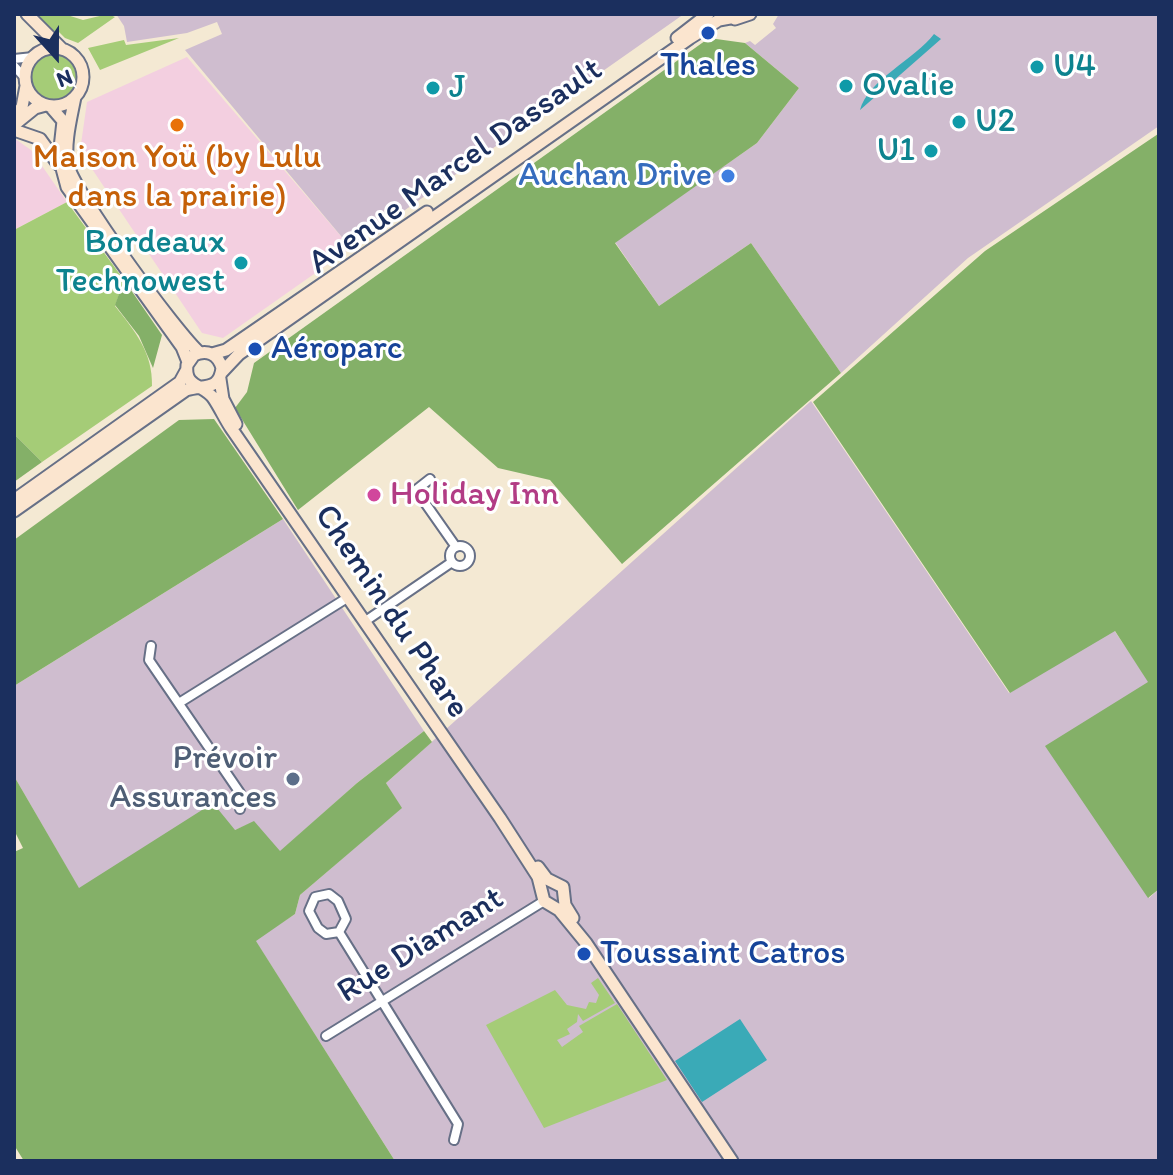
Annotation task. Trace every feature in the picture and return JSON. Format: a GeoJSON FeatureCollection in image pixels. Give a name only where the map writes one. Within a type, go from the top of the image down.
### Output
{"type":"FeatureCollection","features":[{"type":"Feature","properties":{"kind":"main road","name":"Avenue Marcel Dassault"},"geometry":{"type":"LineString","coordinates":[[206,353],[234,345],[708,14]]}},
{"type":"Feature","properties":{"kind":"main road","name":"Avenue Marcel Dassault"},"geometry":{"type":"LineString","coordinates":[[221,376],[239,354],[690,38],[727,16],[740,19],[750,14]]}},
{"type":"Feature","properties":{"kind":"main road"},"geometry":{"type":"LineString","coordinates":[[14,511],[186,390],[210,388],[221,376],[219,360],[206,353],[154,297],[73,181],[67,155],[75,97],[82,84],[83,73],[76,58],[62,49],[30,16]]}},
{"type":"Feature","properties":{"kind":"main road"},"geometry":{"type":"LineString","coordinates":[[14,117],[22,107],[25,82],[40,38],[30,16]]}},
{"type":"Feature","properties":{"kind":"main road"},"geometry":{"type":"LineString","coordinates":[[34,56],[48,49],[62,49]]}},
{"type":"Feature","properties":{"kind":"main road"},"geometry":{"type":"LineString","coordinates":[[25,82],[30,94],[63,121],[60,168]]}},
{"type":"Feature","properties":{"kind":"main road"},"geometry":{"type":"LineString","coordinates":[[75,97],[63,105],[35,108],[14,128],[40,139],[60,168],[67,187],[182,347],[197,387]]}},
{"type":"Feature","properties":{"kind":"main road"},"geometry":{"type":"LineString","coordinates":[[14,500],[180,382],[187,366],[206,353]]}},
{"type":"Feature","properties":{"kind":"main road","name":"Chemin du Phare"},"geometry":{"type":"LineString","coordinates":[[221,376],[223,399],[239,436]]}},
{"type":"Feature","properties":{"kind":"main road","name":"Chemin du Phare"},"geometry":{"type":"LineString","coordinates":[[197,387],[212,396],[500,818],[542,874],[563,887],[586,943]]}},
{"type":"Feature","properties":{"kind":"main road","name":"Chemin du Phare"},"geometry":{"type":"LineString","coordinates":[[500,818],[547,899],[586,943]]}},
{"type":"Feature","properties":{"kind":"main road"},"geometry":{"type":"LineString","coordinates":[[554,882],[547,899],[565,898]]}},
{"type":"Feature","properties":{"kind":"main road"},"geometry":{"type":"LineString","coordinates":[[586,943],[732,1161]]}},
{"type":"Feature","properties":{"kind":"street"},"geometry":{"type":"LineString","coordinates":[[14,59],[34,56]]}},
{"type":"Feature","properties":{"kind":"street"},"geometry":{"type":"LineString","coordinates":[[14,66],[25,82]]}},
{"type":"Feature","properties":{"kind":"street"},"geometry":{"type":"LineString","coordinates":[[430,479],[416,490],[456,547],[466,548],[470,556],[461,565],[452,562]]}},
{"type":"Feature","properties":{"kind":"street"},"geometry":{"type":"LineString","coordinates":[[452,562],[451,553],[456,547]]}},
{"type":"Feature","properties":{"kind":"street"},"geometry":{"type":"LineString","coordinates":[[364,622],[452,562]]}},
{"type":"Feature","properties":{"kind":"street"},"geometry":{"type":"LineString","coordinates":[[179,703],[347,598]]}},
{"type":"Feature","properties":{"kind":"street"},"geometry":{"type":"LineString","coordinates":[[151,646],[149,660],[240,793],[240,809]]}},
{"type":"Feature","properties":{"kind":"street"},"geometry":{"type":"LineString","coordinates":[[329,894],[338,901],[346,919],[339,932],[322,932],[311,918],[309,905],[315,897],[329,894]]}},
{"type":"Feature","properties":{"kind":"street","name":"Rue Diamant"},"geometry":{"type":"LineString","coordinates":[[326,1036],[547,899]]}},
{"type":"Feature","properties":{"kind":"street"},"geometry":{"type":"LineString","coordinates":[[339,932],[458,1124],[454,1140]]}},
{"type":"Feature","properties":{"kind":"shaded area"},"geometry":{"type":"Polygon","coordinates":[[[116,14],[684,14],[351,248],[185,50],[222,34],[217,22],[187,33],[127,42],[124,26],[116,14]]]}},
{"type":"Feature","properties":{"kind":"shaded area"},"geometry":{"type":"Polygon","coordinates":[[[779,14],[1159,14],[1159,126],[968,258],[841,373],[751,243],[659,306],[615,242],[757,143],[799,88],[745,43],[750,41],[755,45],[776,28],[773,24],[779,14]]]}},
{"type":"Feature","properties":{"kind":"shaded area","name":"Aéroparc"},"geometry":{"type":"Polygon","coordinates":[[[187,57],[351,248],[223,338],[202,333],[80,151],[87,102],[187,57]]]}},
{"type":"Feature","properties":{"kind":"shaded area"},"geometry":{"type":"Polygon","coordinates":[[[14,138],[31,150],[67,202],[14,230],[14,138]]]}},
{"type":"Feature","properties":{"kind":"shaded area"},"geometry":{"type":"Polygon","coordinates":[[[811,401],[1009,693],[1114,630],[1149,682],[1149,898],[1159,889],[1159,1161],[395,1161],[255,940],[295,914],[300,895],[401,808],[386,783],[811,401]]]}},
{"type":"Feature","properties":{"kind":"shaded area"},"geometry":{"type":"Polygon","coordinates":[[[283,519],[424,731],[357,783],[280,852],[254,822],[132,858],[79,889],[14,776],[14,686],[283,519]]]}},
{"type":"Feature","properties":{"kind":"green space"},"geometry":{"type":"Polygon","coordinates":[[[35,14],[64,14],[83,20],[108,14],[115,17],[78,43],[65,38],[58,31],[51,31],[35,14]]]}},
{"type":"Feature","properties":{"kind":"green space"},"geometry":{"type":"Polygon","coordinates":[[[179,38],[100,70],[88,48],[124,40],[126,45],[179,38]]]}},
{"type":"Feature","properties":{"kind":"green space"},"geometry":{"type":"Polygon","coordinates":[[[709,38],[745,43],[799,88],[757,143],[615,243],[659,306],[751,243],[841,373],[622,564],[550,480],[498,468],[429,407],[298,510],[235,408],[247,392],[254,363],[709,38]]]}},
{"type":"Feature","properties":{"kind":"green space"},"geometry":{"type":"Polygon","coordinates":[[[53,54],[69,61],[76,77],[69,93],[53,100],[37,93],[30,77],[37,61],[53,54]]]}},
{"type":"Feature","properties":{"kind":"green space"},"geometry":{"type":"Polygon","coordinates":[[[1158,134],[1159,889],[1148,898],[1045,746],[1148,682],[1115,631],[1010,693],[813,402],[985,251],[1158,134]]]}},
{"type":"Feature","properties":{"kind":"green space"},"geometry":{"type":"Polygon","coordinates":[[[67,202],[124,280],[115,306],[146,353],[152,386],[42,462],[14,434],[14,230],[67,202]]]}},
{"type":"Feature","properties":{"kind":"green space"},"geometry":{"type":"Polygon","coordinates":[[[124,280],[162,335],[153,368],[139,336],[115,305],[124,280]]]}},
{"type":"Feature","properties":{"kind":"green space"},"geometry":{"type":"Polygon","coordinates":[[[214,419],[283,519],[14,686],[14,540],[179,420],[214,419]]]}},
{"type":"Feature","properties":{"kind":"green space"},"geometry":{"type":"Polygon","coordinates":[[[14,434],[42,462],[14,482],[14,434]]]}},
{"type":"Feature","properties":{"kind":"green space"},"geometry":{"type":"Polygon","coordinates":[[[424,731],[432,742],[386,783],[402,808],[300,895],[295,914],[256,941],[395,1161],[24,1161],[14,1145],[14,852],[23,848],[14,830],[14,776],[79,888],[213,803],[235,830],[254,821],[280,851],[357,783],[424,731]]]}},
{"type":"Feature","properties":{"kind":"green space"},"geometry":{"type":"Polygon","coordinates":[[[598,978],[615,1003],[583,1021],[578,1014],[577,1022],[567,1029],[570,1034],[557,1040],[562,1047],[583,1032],[579,1026],[617,1004],[667,1080],[544,1128],[486,1025],[555,990],[567,1005],[586,1009],[589,1002],[596,1003],[599,995],[591,983],[598,978]]]}},
{"type":"Feature","properties":{"kind":"water"},"geometry":{"type":"Polygon","coordinates":[[[934,34],[941,39],[860,110],[872,89],[934,34]]]}},
{"type":"Feature","properties":{"kind":"water"},"geometry":{"type":"Polygon","coordinates":[[[740,1019],[767,1060],[702,1102],[675,1061],[740,1019]]]}},
{"type":"Feature","properties":{"kind":"place","name":"Thales"},"geometry":{"type":"Point","coordinates":[708,33]}},
{"type":"Feature","properties":{"kind":"place","name":"U4"},"geometry":{"type":"Point","coordinates":[1037,67]}},
{"type":"Feature","properties":{"kind":"place","name":"Ovalie"},"geometry":{"type":"Point","coordinates":[846,86]}},
{"type":"Feature","properties":{"kind":"place","name":"J"},"geometry":{"type":"Point","coordinates":[433,88]}},
{"type":"Feature","properties":{"kind":"place","name":"U2"},"geometry":{"type":"Point","coordinates":[959,122]}},
{"type":"Feature","properties":{"kind":"place","name":"Maison Yoü (by Lulu dans la prairie)"},"geometry":{"type":"Point","coordinates":[177,125]}},
{"type":"Feature","properties":{"kind":"place","name":"U1"},"geometry":{"type":"Point","coordinates":[931,151]}},
{"type":"Feature","properties":{"kind":"place","name":"Auchan Drive"},"geometry":{"type":"Point","coordinates":[728,176]}},
{"type":"Feature","properties":{"kind":"place","name":"Bordeaux Technowest"},"geometry":{"type":"Point","coordinates":[241,263]}},
{"type":"Feature","properties":{"kind":"place","name":"Aéroparc"},"geometry":{"type":"Point","coordinates":[255,349]}},
{"type":"Feature","properties":{"kind":"place","name":"Holiday Inn"},"geometry":{"type":"Point","coordinates":[374,495]}},
{"type":"Feature","properties":{"kind":"place","name":"Prévoir Assurances"},"geometry":{"type":"Point","coordinates":[293,779]}},
{"type":"Feature","properties":{"kind":"place","name":"Toussaint Catros"},"geometry":{"type":"Point","coordinates":[584,954]}}]}
